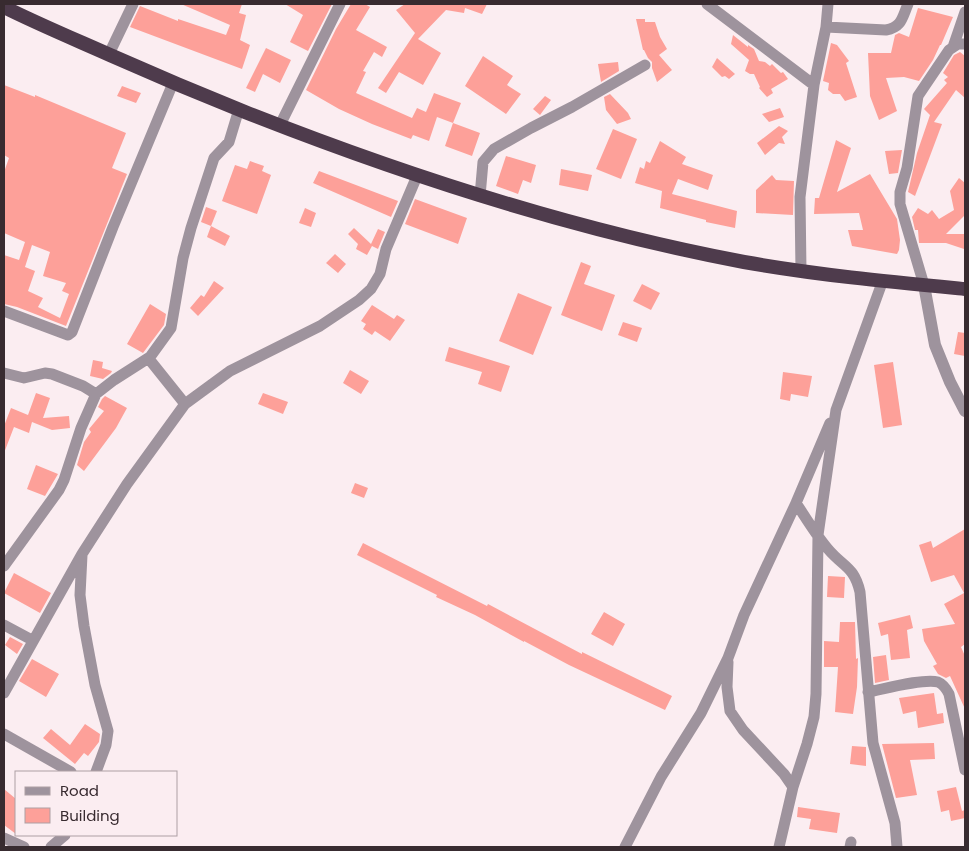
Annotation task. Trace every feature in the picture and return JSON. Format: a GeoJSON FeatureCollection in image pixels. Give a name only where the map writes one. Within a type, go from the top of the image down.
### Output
{"type":"FeatureCollection","features":[{"type":"Feature","properties":{"kind":"highway"},"geometry":{"type":"LineString","coordinates":[[4,6],[32,21],[173,83],[280,125],[417,176],[546,216],[676,248],[746,262],[801,271],[965,289]]}},
{"type":"Feature","properties":{"kind":"street"},"geometry":{"type":"LineString","coordinates":[[109,54],[133,4]]}},
{"type":"Feature","properties":{"kind":"street"},"geometry":{"type":"LineString","coordinates":[[280,125],[340,4]]}},
{"type":"Feature","properties":{"kind":"street"},"geometry":{"type":"LineString","coordinates":[[801,271],[800,197],[814,85],[826,27],[828,4]]}},
{"type":"Feature","properties":{"kind":"street"},"geometry":{"type":"LineString","coordinates":[[826,27],[894,29],[898,26],[908,4]]}},
{"type":"Feature","properties":{"kind":"street"},"geometry":{"type":"LineString","coordinates":[[714,6],[814,85]]}},
{"type":"Feature","properties":{"kind":"street"},"geometry":{"type":"LineString","coordinates":[[965,12],[953,46],[920,91],[916,102],[907,168],[899,197],[924,285],[935,345],[950,382],[965,411]]}},
{"type":"Feature","properties":{"kind":"street"},"geometry":{"type":"LineString","coordinates":[[953,46],[965,44]]}},
{"type":"Feature","properties":{"kind":"street"},"geometry":{"type":"LineString","coordinates":[[480,196],[483,162],[494,149],[645,65]]}},
{"type":"Feature","properties":{"kind":"street"},"geometry":{"type":"LineString","coordinates":[[4,311],[68,335],[72,332],[173,83]]}},
{"type":"Feature","properties":{"kind":"street"},"geometry":{"type":"LineString","coordinates":[[4,566],[59,490],[81,428],[96,394],[114,380],[149,359],[171,328],[183,258],[194,220],[214,158],[229,142],[239,109]]}},
{"type":"Feature","properties":{"kind":"street"},"geometry":{"type":"LineString","coordinates":[[4,693],[32,640],[82,554],[127,484],[185,404],[230,372],[320,326],[359,300],[371,289],[380,274],[386,249],[417,176]]}},
{"type":"Feature","properties":{"kind":"street"},"geometry":{"type":"LineString","coordinates":[[625,847],[661,776],[701,712],[728,658],[744,614],[796,503],[836,410],[883,280]]}},
{"type":"Feature","properties":{"kind":"street"},"geometry":{"type":"LineString","coordinates":[[149,359],[185,404]]}},
{"type":"Feature","properties":{"kind":"street"},"geometry":{"type":"LineString","coordinates":[[4,372],[24,378],[45,373],[52,374],[76,383],[96,394]]}},
{"type":"Feature","properties":{"kind":"street"},"geometry":{"type":"LineString","coordinates":[[779,847],[793,787],[814,717],[818,535],[836,410]]}},
{"type":"Feature","properties":{"kind":"street"},"geometry":{"type":"LineString","coordinates":[[796,503],[830,551],[852,570],[857,579],[860,592],[873,744],[895,823],[897,847]]}},
{"type":"Feature","properties":{"kind":"street"},"geometry":{"type":"LineString","coordinates":[[82,554],[80,594],[84,626],[95,685],[108,731],[106,745],[96,771]]}},
{"type":"Feature","properties":{"kind":"street"},"geometry":{"type":"LineString","coordinates":[[4,625],[32,640]]}},
{"type":"Feature","properties":{"kind":"street"},"geometry":{"type":"LineString","coordinates":[[728,658],[730,711],[743,730],[784,774],[793,787]]}},
{"type":"Feature","properties":{"kind":"street"},"geometry":{"type":"LineString","coordinates":[[868,692],[921,682],[938,682],[949,694],[965,770]]}},
{"type":"Feature","properties":{"kind":"street"},"geometry":{"type":"LineString","coordinates":[[4,734],[69,771]]}},
{"type":"Feature","properties":{"kind":"street"},"geometry":{"type":"LineString","coordinates":[[51,847],[64,836]]}},
{"type":"Feature","properties":{"kind":"street"},"geometry":{"type":"LineString","coordinates":[[4,838],[24,847]]}},
{"type":"Feature","properties":{"kind":"building"},"geometry":{"type":"Polygon","coordinates":[[[181,4],[242,4],[239,13],[246,15],[240,40],[250,45],[242,69],[130,27],[140,6],[178,21],[178,19],[226,35],[230,25],[181,4]]]}},
{"type":"Feature","properties":{"kind":"building"},"geometry":{"type":"Polygon","coordinates":[[[285,4],[332,4],[308,51],[290,42],[303,15],[285,4]]]}},
{"type":"Feature","properties":{"kind":"building"},"geometry":{"type":"Polygon","coordinates":[[[351,4],[365,4],[370,7],[356,30],[387,47],[382,57],[374,52],[363,71],[366,72],[356,93],[412,118],[417,108],[426,112],[434,93],[461,103],[453,123],[437,117],[429,141],[413,135],[411,139],[372,124],[339,109],[306,90],[336,29],[351,4]]]}},
{"type":"Feature","properties":{"kind":"building"},"geometry":{"type":"Polygon","coordinates":[[[405,4],[487,4],[482,14],[465,8],[464,13],[446,10],[418,39],[441,53],[423,85],[399,72],[386,93],[378,88],[415,33],[396,10],[405,4]]]}},
{"type":"Feature","properties":{"kind":"building"},"geometry":{"type":"Polygon","coordinates":[[[918,8],[953,17],[941,45],[919,81],[904,77],[886,78],[897,111],[879,120],[870,96],[868,53],[891,53],[895,35],[899,33],[909,37],[918,8]]]}},
{"type":"Feature","properties":{"kind":"building"},"geometry":{"type":"Polygon","coordinates":[[[636,19],[645,19],[645,22],[655,22],[660,37],[667,49],[659,55],[672,70],[657,82],[652,62],[643,50],[636,19]]]}},
{"type":"Feature","properties":{"kind":"building"},"geometry":{"type":"Polygon","coordinates":[[[733,35],[748,47],[748,45],[754,49],[759,61],[765,62],[770,66],[772,64],[781,73],[783,72],[788,79],[771,89],[773,93],[767,97],[759,88],[754,74],[745,71],[749,60],[731,44],[733,35]]]}},
{"type":"Feature","properties":{"kind":"building"},"geometry":{"type":"Polygon","coordinates":[[[831,43],[837,45],[849,61],[846,63],[857,97],[845,101],[840,94],[833,94],[828,90],[829,83],[823,81],[831,43]]]}},
{"type":"Feature","properties":{"kind":"building"},"geometry":{"type":"Polygon","coordinates":[[[266,48],[291,60],[280,83],[263,74],[255,92],[246,88],[266,48]]]}},
{"type":"Feature","properties":{"kind":"building"},"geometry":{"type":"Polygon","coordinates":[[[960,52],[965,56],[965,98],[956,90],[934,122],[942,124],[915,196],[908,192],[917,153],[930,115],[924,109],[947,83],[944,80],[948,77],[943,73],[954,55],[960,52]]]}},
{"type":"Feature","properties":{"kind":"building"},"geometry":{"type":"Polygon","coordinates":[[[483,56],[513,76],[507,85],[521,94],[506,114],[465,86],[483,56]]]}},
{"type":"Feature","properties":{"kind":"building"},"geometry":{"type":"Polygon","coordinates":[[[717,58],[735,74],[729,79],[725,76],[722,77],[712,67],[717,58]]]}},
{"type":"Feature","properties":{"kind":"building"},"geometry":{"type":"Polygon","coordinates":[[[618,62],[619,71],[601,82],[598,64],[618,62]]]}},
{"type":"Feature","properties":{"kind":"building"},"geometry":{"type":"Polygon","coordinates":[[[4,85],[35,97],[35,95],[126,133],[112,168],[127,174],[66,326],[17,307],[4,304],[4,255],[19,260],[25,242],[4,233],[4,172],[9,158],[4,155],[4,85]],[[32,245],[25,267],[35,271],[28,291],[43,298],[38,307],[60,318],[69,294],[62,291],[66,283],[43,276],[50,252],[32,245]]]}},
{"type":"Feature","properties":{"kind":"building"},"geometry":{"type":"Polygon","coordinates":[[[122,86],[141,93],[136,103],[117,96],[122,86]]]}},
{"type":"Feature","properties":{"kind":"building"},"geometry":{"type":"Polygon","coordinates":[[[610,94],[628,113],[631,119],[617,124],[606,110],[604,97],[610,94]]]}},
{"type":"Feature","properties":{"kind":"building"},"geometry":{"type":"Polygon","coordinates":[[[545,96],[551,100],[540,115],[533,109],[545,96]]]}},
{"type":"Feature","properties":{"kind":"building"},"geometry":{"type":"Polygon","coordinates":[[[780,108],[784,117],[769,122],[762,114],[780,108]]]}},
{"type":"Feature","properties":{"kind":"building"},"geometry":{"type":"Polygon","coordinates":[[[453,123],[480,133],[472,156],[445,146],[453,123]]]}},
{"type":"Feature","properties":{"kind":"building"},"geometry":{"type":"Polygon","coordinates":[[[779,126],[788,131],[782,137],[785,144],[779,143],[765,155],[757,143],[779,126]]]}},
{"type":"Feature","properties":{"kind":"building"},"geometry":{"type":"Polygon","coordinates":[[[613,129],[637,139],[621,179],[596,169],[613,129]]]}},
{"type":"Feature","properties":{"kind":"building"},"geometry":{"type":"Polygon","coordinates":[[[836,140],[851,148],[837,192],[870,174],[897,219],[900,240],[897,254],[852,246],[848,230],[863,230],[859,213],[814,214],[815,198],[819,198],[836,140]]]}},
{"type":"Feature","properties":{"kind":"building"},"geometry":{"type":"Polygon","coordinates":[[[660,141],[686,157],[682,164],[713,175],[708,190],[678,179],[672,194],[737,211],[735,228],[706,222],[706,220],[660,208],[662,191],[635,183],[640,167],[644,169],[646,161],[650,163],[660,141]]]}},
{"type":"Feature","properties":{"kind":"building"},"geometry":{"type":"Polygon","coordinates":[[[902,150],[898,173],[889,174],[885,151],[902,150]]]}},
{"type":"Feature","properties":{"kind":"building"},"geometry":{"type":"Polygon","coordinates":[[[506,156],[536,165],[531,183],[523,180],[518,194],[496,186],[506,156]]]}},
{"type":"Feature","properties":{"kind":"building"},"geometry":{"type":"Polygon","coordinates":[[[250,161],[264,166],[262,171],[271,175],[257,214],[222,201],[235,165],[247,169],[250,161]]]}},
{"type":"Feature","properties":{"kind":"building"},"geometry":{"type":"Polygon","coordinates":[[[561,169],[592,175],[588,191],[559,185],[561,169]]]}},
{"type":"Feature","properties":{"kind":"building"},"geometry":{"type":"Polygon","coordinates":[[[319,171],[398,201],[391,217],[313,183],[319,171]]]}},
{"type":"Feature","properties":{"kind":"building"},"geometry":{"type":"Polygon","coordinates":[[[772,175],[776,180],[794,181],[793,215],[756,213],[756,190],[772,175]]]}},
{"type":"Feature","properties":{"kind":"building"},"geometry":{"type":"Polygon","coordinates":[[[959,178],[965,183],[965,215],[946,234],[965,234],[964,249],[946,243],[919,243],[918,230],[915,230],[912,217],[918,208],[928,214],[932,210],[939,219],[954,210],[950,191],[959,178]]]}},
{"type":"Feature","properties":{"kind":"building"},"geometry":{"type":"Polygon","coordinates":[[[415,199],[467,218],[458,244],[405,224],[415,199]]]}},
{"type":"Feature","properties":{"kind":"building"},"geometry":{"type":"Polygon","coordinates":[[[206,207],[217,211],[211,226],[201,222],[206,207]]]}},
{"type":"Feature","properties":{"kind":"building"},"geometry":{"type":"Polygon","coordinates":[[[305,208],[316,213],[311,227],[299,223],[305,208]]]}},
{"type":"Feature","properties":{"kind":"building"},"geometry":{"type":"Polygon","coordinates":[[[211,226],[230,236],[225,246],[207,237],[211,226]]]}},
{"type":"Feature","properties":{"kind":"building"},"geometry":{"type":"Polygon","coordinates":[[[354,228],[371,244],[378,229],[385,232],[378,249],[372,246],[367,255],[356,249],[358,244],[348,234],[354,228]]]}},
{"type":"Feature","properties":{"kind":"building"},"geometry":{"type":"Polygon","coordinates":[[[335,254],[346,264],[338,273],[326,263],[335,254]]]}},
{"type":"Feature","properties":{"kind":"building"},"geometry":{"type":"Polygon","coordinates":[[[581,262],[591,266],[584,284],[615,295],[602,331],[561,315],[581,262]]]}},
{"type":"Feature","properties":{"kind":"building"},"geometry":{"type":"Polygon","coordinates":[[[214,281],[224,288],[198,316],[190,308],[201,295],[204,297],[214,281]]]}},
{"type":"Feature","properties":{"kind":"building"},"geometry":{"type":"Polygon","coordinates":[[[642,284],[660,293],[651,310],[633,301],[642,284]]]}},
{"type":"Feature","properties":{"kind":"building"},"geometry":{"type":"Polygon","coordinates":[[[518,293],[552,307],[533,355],[499,341],[518,293]]]}},
{"type":"Feature","properties":{"kind":"building"},"geometry":{"type":"Polygon","coordinates":[[[150,304],[166,314],[164,325],[143,353],[127,344],[150,304]]]}},
{"type":"Feature","properties":{"kind":"building"},"geometry":{"type":"Polygon","coordinates":[[[372,305],[394,319],[397,315],[405,320],[390,341],[375,331],[372,335],[363,329],[366,324],[361,321],[372,305]]]}},
{"type":"Feature","properties":{"kind":"building"},"geometry":{"type":"Polygon","coordinates":[[[623,322],[642,328],[637,342],[618,335],[623,322]]]}},
{"type":"Feature","properties":{"kind":"building"},"geometry":{"type":"Polygon","coordinates":[[[958,332],[965,333],[965,356],[954,354],[958,332]]]}},
{"type":"Feature","properties":{"kind":"building"},"geometry":{"type":"Polygon","coordinates":[[[449,347],[510,366],[501,392],[478,384],[482,372],[445,361],[449,347]]]}},
{"type":"Feature","properties":{"kind":"building"},"geometry":{"type":"Polygon","coordinates":[[[93,360],[103,362],[102,368],[112,371],[111,373],[103,379],[90,376],[93,360]]]}},
{"type":"Feature","properties":{"kind":"building"},"geometry":{"type":"Polygon","coordinates":[[[893,362],[902,425],[883,428],[874,365],[893,362]]]}},
{"type":"Feature","properties":{"kind":"building"},"geometry":{"type":"Polygon","coordinates":[[[350,370],[369,381],[361,394],[343,383],[350,370]]]}},
{"type":"Feature","properties":{"kind":"building"},"geometry":{"type":"Polygon","coordinates":[[[783,372],[812,376],[808,397],[791,394],[790,401],[780,399],[783,372]]]}},
{"type":"Feature","properties":{"kind":"building"},"geometry":{"type":"Polygon","coordinates":[[[36,393],[50,398],[43,418],[69,416],[70,428],[52,430],[32,422],[29,433],[14,427],[4,453],[4,426],[11,408],[28,415],[36,393]]]}},
{"type":"Feature","properties":{"kind":"building"},"geometry":{"type":"Polygon","coordinates":[[[263,393],[288,402],[283,414],[258,404],[263,393]]]}},
{"type":"Feature","properties":{"kind":"building"},"geometry":{"type":"Polygon","coordinates":[[[105,396],[127,408],[116,428],[84,471],[77,465],[84,442],[91,432],[89,429],[104,411],[98,407],[105,396]]]}},
{"type":"Feature","properties":{"kind":"building"},"geometry":{"type":"Polygon","coordinates":[[[36,465],[58,474],[45,496],[27,489],[36,465]]]}},
{"type":"Feature","properties":{"kind":"building"},"geometry":{"type":"Polygon","coordinates":[[[355,483],[368,488],[364,498],[351,493],[355,483]]]}},
{"type":"Feature","properties":{"kind":"building"},"geometry":{"type":"Polygon","coordinates":[[[965,529],[965,644],[961,647],[965,656],[965,709],[950,676],[946,678],[938,674],[933,666],[937,664],[924,641],[922,629],[955,624],[944,604],[964,593],[954,575],[931,582],[919,545],[931,541],[933,548],[965,529]]]}},
{"type":"Feature","properties":{"kind":"building"},"geometry":{"type":"Polygon","coordinates":[[[363,543],[487,606],[488,604],[582,654],[582,652],[672,696],[665,710],[569,665],[357,555],[363,543]]]}},
{"type":"Feature","properties":{"kind":"building"},"geometry":{"type":"Polygon","coordinates":[[[14,573],[51,593],[40,613],[4,593],[14,573]]]}},
{"type":"Feature","properties":{"kind":"building"},"geometry":{"type":"Polygon","coordinates":[[[828,576],[845,577],[844,598],[827,597],[828,576]]]}},
{"type":"Feature","properties":{"kind":"building"},"geometry":{"type":"Polygon","coordinates":[[[604,612],[625,624],[613,646],[591,634],[604,612]]]}},
{"type":"Feature","properties":{"kind":"building"},"geometry":{"type":"Polygon","coordinates":[[[910,615],[913,628],[907,630],[910,658],[891,660],[888,634],[881,636],[878,623],[910,615]]]}},
{"type":"Feature","properties":{"kind":"building"},"geometry":{"type":"Polygon","coordinates":[[[840,622],[855,622],[856,659],[858,658],[857,687],[853,714],[835,712],[838,667],[824,667],[824,641],[839,642],[840,622]]]}},
{"type":"Feature","properties":{"kind":"building"},"geometry":{"type":"Polygon","coordinates":[[[10,637],[23,644],[17,654],[5,645],[10,637]]]}},
{"type":"Feature","properties":{"kind":"building"},"geometry":{"type":"Polygon","coordinates":[[[886,655],[889,680],[875,683],[873,657],[886,655]]]}},
{"type":"Feature","properties":{"kind":"building"},"geometry":{"type":"Polygon","coordinates":[[[32,659],[59,674],[46,697],[19,681],[32,659]]]}},
{"type":"Feature","properties":{"kind":"building"},"geometry":{"type":"Polygon","coordinates":[[[934,693],[937,714],[943,713],[944,723],[918,728],[916,711],[903,714],[899,698],[934,693]]]}},
{"type":"Feature","properties":{"kind":"building"},"geometry":{"type":"Polygon","coordinates":[[[85,724],[100,734],[99,742],[88,756],[84,753],[75,764],[43,738],[51,729],[70,745],[85,724]]]}},
{"type":"Feature","properties":{"kind":"building"},"geometry":{"type":"Polygon","coordinates":[[[934,743],[935,759],[910,760],[917,795],[896,798],[882,744],[934,743]]]}},
{"type":"Feature","properties":{"kind":"building"},"geometry":{"type":"Polygon","coordinates":[[[852,746],[866,747],[866,766],[850,764],[852,746]]]}},
{"type":"Feature","properties":{"kind":"building"},"geometry":{"type":"Polygon","coordinates":[[[956,787],[962,811],[965,810],[965,818],[951,821],[949,810],[941,812],[937,791],[956,787]]]}},
{"type":"Feature","properties":{"kind":"building"},"geometry":{"type":"Polygon","coordinates":[[[4,789],[15,798],[15,833],[4,825],[4,789]]]}},
{"type":"Feature","properties":{"kind":"building"},"geometry":{"type":"Polygon","coordinates":[[[798,807],[840,813],[837,833],[809,829],[811,819],[797,817],[798,807]]]}}]}
